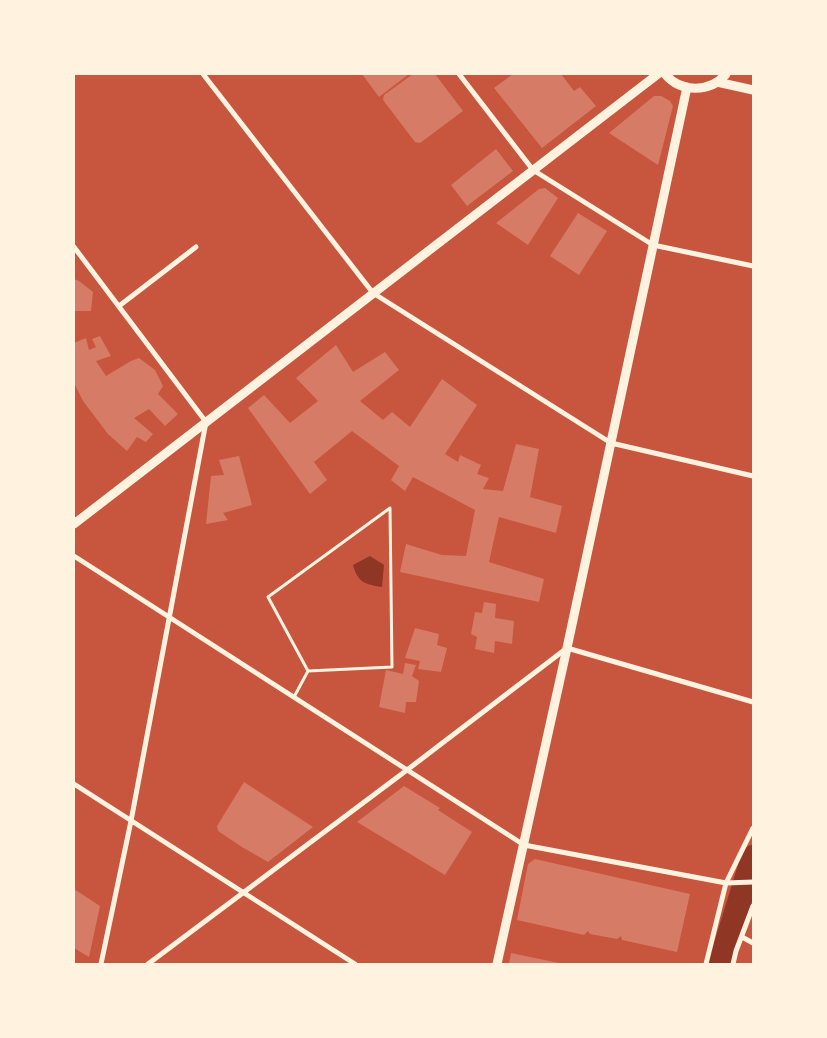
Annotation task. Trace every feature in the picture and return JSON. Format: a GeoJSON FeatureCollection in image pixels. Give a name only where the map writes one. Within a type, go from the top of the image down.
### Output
{"type":"FeatureCollection","features":[{"type":"Feature","properties":{"kind":"main road"},"geometry":{"type":"LineString","coordinates":[[74,524],[658,74]]}},
{"type":"Feature","properties":{"kind":"main road"},"geometry":{"type":"LineString","coordinates":[[665,74],[677,84],[698,88],[709,86],[726,74]]}},
{"type":"Feature","properties":{"kind":"main road"},"geometry":{"type":"LineString","coordinates":[[717,82],[753,90]]}},
{"type":"Feature","properties":{"kind":"main road"},"geometry":{"type":"LineString","coordinates":[[497,964],[567,648],[687,87]]}},
{"type":"Feature","properties":{"kind":"street"},"geometry":{"type":"LineString","coordinates":[[203,74],[373,293],[610,443],[753,476]]}},
{"type":"Feature","properties":{"kind":"street"},"geometry":{"type":"LineString","coordinates":[[459,74],[533,170],[653,245],[753,266]]}},
{"type":"Feature","properties":{"kind":"street"},"geometry":{"type":"LineString","coordinates":[[74,247],[206,422],[131,821],[101,964]]}},
{"type":"Feature","properties":{"kind":"street"},"geometry":{"type":"LineString","coordinates":[[119,306],[196,247]]}},
{"type":"Feature","properties":{"kind":"street"},"geometry":{"type":"LineString","coordinates":[[74,556],[524,845],[726,883],[753,882]]}},
{"type":"Feature","properties":{"kind":"street"},"geometry":{"type":"LineString","coordinates":[[148,964],[567,648],[753,702]]}},
{"type":"Feature","properties":{"kind":"street"},"geometry":{"type":"LineString","coordinates":[[74,784],[355,964]]}},
{"type":"Feature","properties":{"kind":"street"},"geometry":{"type":"LineString","coordinates":[[706,964],[726,883],[753,828]]}},
{"type":"Feature","properties":{"kind":"street"},"geometry":{"type":"LineString","coordinates":[[733,964],[736,950],[753,906]]}},
{"type":"Feature","properties":{"kind":"street"},"geometry":{"type":"LineString","coordinates":[[742,937],[753,944]]}},
{"type":"Feature","properties":{"kind":"lane"},"geometry":{"type":"LineString","coordinates":[[390,508],[392,667],[308,671],[268,597],[390,508]]}},
{"type":"Feature","properties":{"kind":"lane"},"geometry":{"type":"LineString","coordinates":[[294,697],[308,671]]}},
{"type":"Feature","properties":{"kind":"shaded area"},"geometry":{"type":"Polygon","coordinates":[[[370,556],[384,565],[382,587],[363,582],[355,571],[353,565],[370,556]]]}},
{"type":"Feature","properties":{"kind":"building"},"geometry":{"type":"Polygon","coordinates":[[[362,74],[409,74],[379,97],[362,74]]]}},
{"type":"Feature","properties":{"kind":"building"},"geometry":{"type":"Polygon","coordinates":[[[413,74],[435,74],[463,111],[420,143],[415,142],[383,100],[384,95],[413,74]]]}},
{"type":"Feature","properties":{"kind":"building"},"geometry":{"type":"Polygon","coordinates":[[[513,74],[561,74],[574,91],[580,87],[596,106],[542,148],[494,88],[513,74]]]}},
{"type":"Feature","properties":{"kind":"building"},"geometry":{"type":"Polygon","coordinates":[[[654,96],[661,96],[670,101],[673,106],[658,165],[609,133],[654,96]]]}},
{"type":"Feature","properties":{"kind":"building"},"geometry":{"type":"Polygon","coordinates":[[[496,149],[513,171],[467,206],[451,185],[496,149]]]}},
{"type":"Feature","properties":{"kind":"building"},"geometry":{"type":"Polygon","coordinates":[[[545,188],[558,198],[528,245],[496,223],[539,189],[545,188]]]}},
{"type":"Feature","properties":{"kind":"building"},"geometry":{"type":"Polygon","coordinates":[[[578,213],[607,231],[579,275],[550,256],[578,213]]]}},
{"type":"Feature","properties":{"kind":"building"},"geometry":{"type":"Polygon","coordinates":[[[74,279],[93,292],[91,311],[74,311],[74,279]]]}},
{"type":"Feature","properties":{"kind":"building"},"geometry":{"type":"Polygon","coordinates":[[[100,336],[111,356],[96,361],[106,376],[139,358],[155,370],[163,386],[158,394],[178,414],[165,426],[149,409],[134,418],[153,434],[146,442],[137,437],[127,451],[108,434],[83,401],[74,383],[74,343],[86,338],[89,350],[96,347],[92,339],[100,336]]]}},
{"type":"Feature","properties":{"kind":"building"},"geometry":{"type":"Polygon","coordinates":[[[336,345],[353,372],[385,352],[399,370],[360,401],[383,420],[392,412],[410,427],[442,379],[477,405],[445,454],[458,462],[460,455],[481,465],[477,474],[489,478],[483,489],[503,491],[516,444],[539,449],[530,497],[562,506],[556,533],[499,517],[489,562],[544,579],[539,602],[400,572],[406,544],[442,555],[466,556],[475,510],[413,477],[405,491],[391,480],[399,466],[352,431],[314,462],[327,480],[310,494],[248,408],[264,395],[290,423],[318,401],[296,378],[336,345]]]}},
{"type":"Feature","properties":{"kind":"building"},"geometry":{"type":"Polygon","coordinates":[[[239,456],[252,505],[223,513],[228,520],[206,524],[211,476],[224,475],[219,460],[239,456]]]}},
{"type":"Feature","properties":{"kind":"building"},"geometry":{"type":"Polygon","coordinates":[[[484,602],[496,604],[495,618],[514,621],[512,644],[495,641],[494,653],[475,649],[477,637],[471,634],[475,612],[482,613],[484,602]]]}},
{"type":"Feature","properties":{"kind":"building"},"geometry":{"type":"Polygon","coordinates":[[[415,628],[439,634],[437,645],[447,648],[441,672],[418,669],[420,661],[405,658],[415,628]]]}},
{"type":"Feature","properties":{"kind":"building"},"geometry":{"type":"Polygon","coordinates":[[[405,663],[416,665],[412,676],[419,681],[416,702],[406,702],[405,713],[379,707],[386,670],[403,674],[405,663]]]}},
{"type":"Feature","properties":{"kind":"building"},"geometry":{"type":"Polygon","coordinates":[[[244,782],[313,827],[268,862],[218,831],[217,826],[244,782]]]}},
{"type":"Feature","properties":{"kind":"building"},"geometry":{"type":"Polygon","coordinates":[[[404,786],[440,808],[438,810],[472,832],[445,875],[357,822],[404,786]]]}},
{"type":"Feature","properties":{"kind":"building"},"geometry":{"type":"Polygon","coordinates":[[[535,859],[690,894],[677,952],[622,940],[621,936],[617,939],[590,934],[588,931],[584,935],[517,920],[528,864],[535,859]]]}},
{"type":"Feature","properties":{"kind":"building"},"geometry":{"type":"Polygon","coordinates":[[[74,889],[100,906],[89,957],[74,948],[74,889]]]}},
{"type":"Feature","properties":{"kind":"building"},"geometry":{"type":"Polygon","coordinates":[[[511,953],[559,963],[559,964],[509,964],[511,953]]]}},
{"type":"Feature","properties":{"kind":"waterway"},"geometry":{"type":"LineString","coordinates":[[720,964],[753,857]]}}]}
